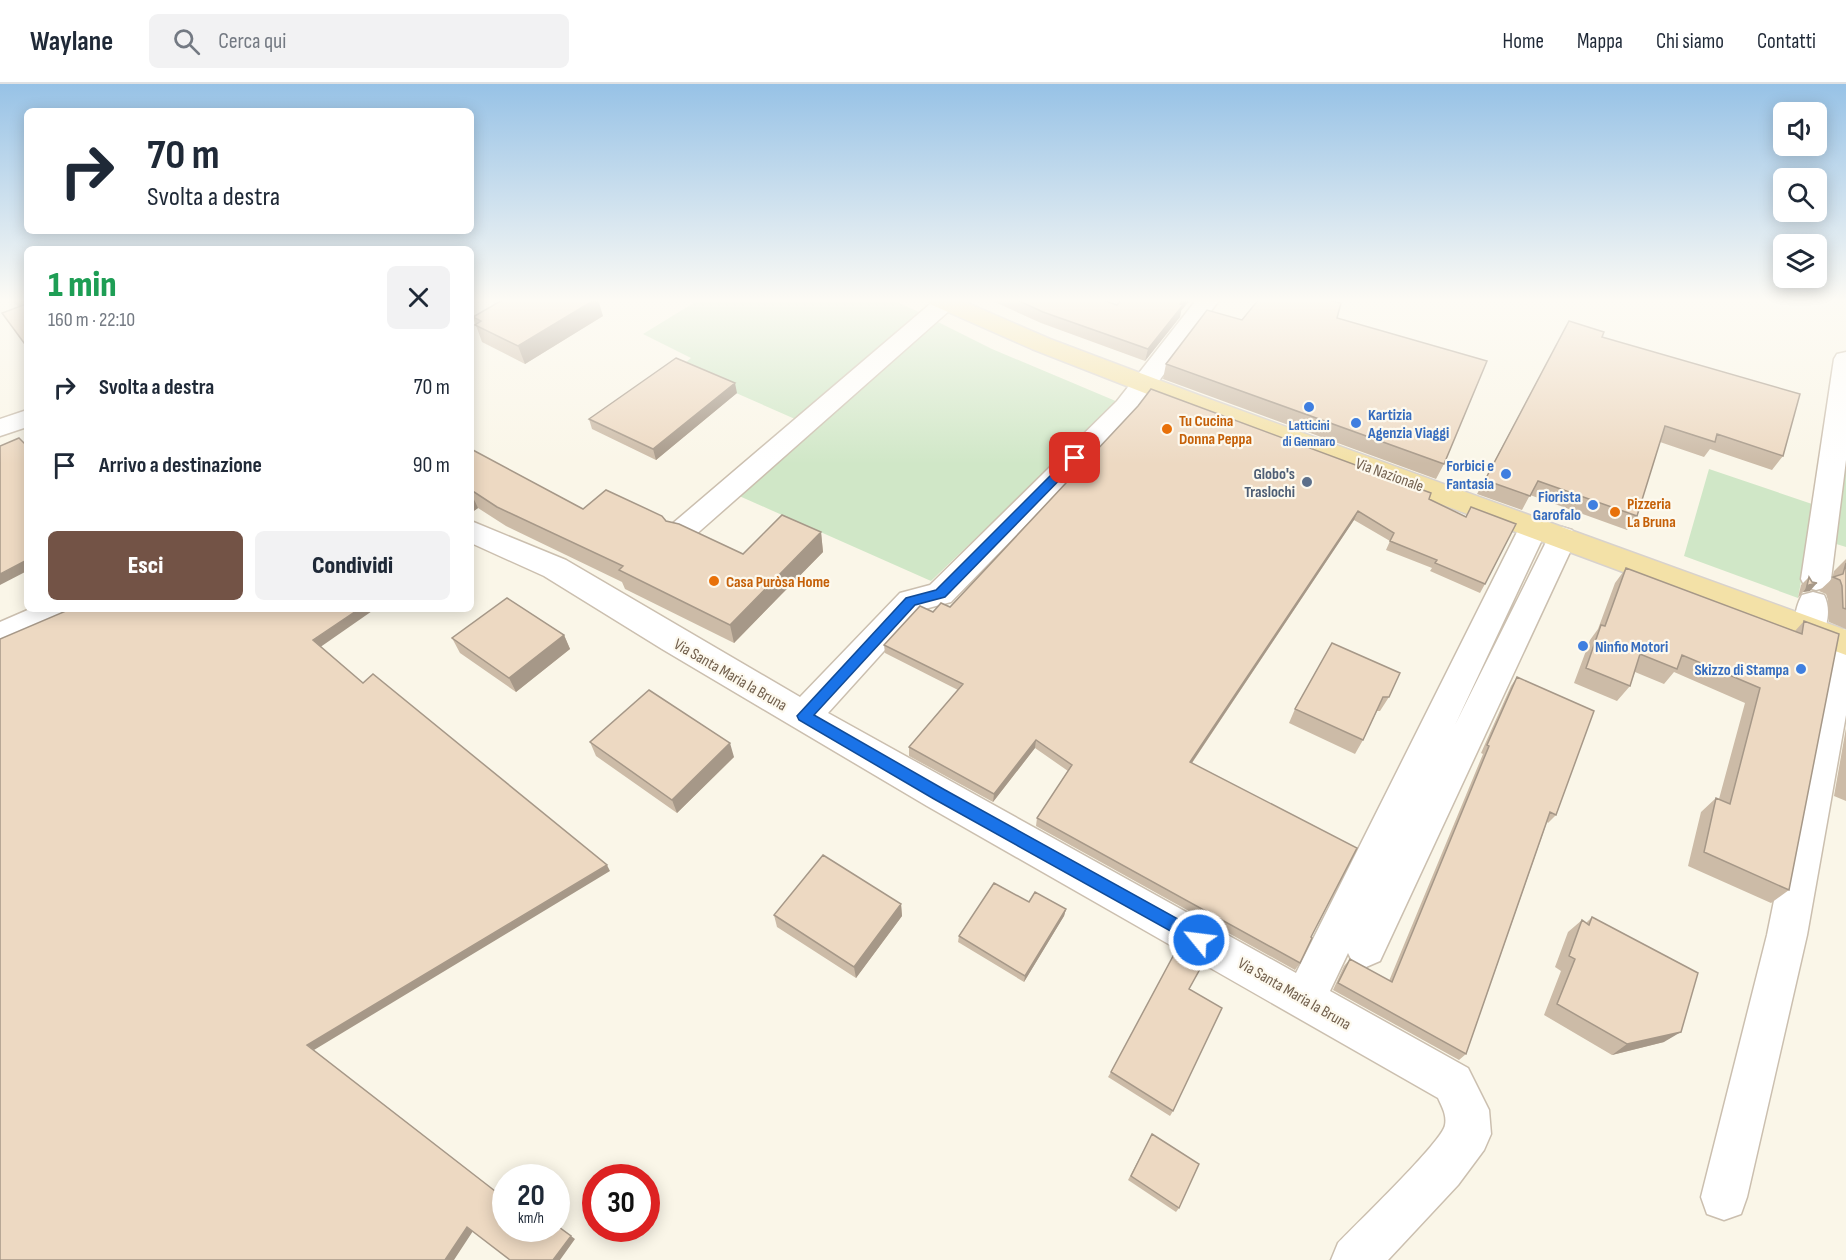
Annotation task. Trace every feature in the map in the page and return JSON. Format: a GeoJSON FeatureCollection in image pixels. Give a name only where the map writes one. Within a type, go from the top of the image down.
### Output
{"type":"FeatureCollection","features":[{"type":"Feature","properties":{"kind":"main road","name":"Via Nazionale"},"geometry":{"type":"LineString","coordinates":[[1070,354],[1143,384],[1548,532],[1826,619]]}},
{"type":"Feature","properties":{"kind":"street"},"geometry":{"type":"LineString","coordinates":[[682,531],[882,354]]}},
{"type":"Feature","properties":{"kind":"street"},"geometry":{"type":"LineString","coordinates":[[804,716],[911,601],[940,594],[1126,407],[1166,354]]}},
{"type":"Feature","properties":{"kind":"street"},"geometry":{"type":"LineString","coordinates":[[1724,1197],[1787,935],[1826,619],[1846,359]]}},
{"type":"Feature","properties":{"kind":"street"},"geometry":{"type":"LineString","coordinates":[[0,428],[24,419]]}},
{"type":"Feature","properties":{"kind":"street","name":"Via Santa Maria la Bruna"},"geometry":{"type":"LineString","coordinates":[[474,532],[555,568],[940,795],[1452,1083],[1467,1110],[1468,1134],[1442,1169],[1355,1260]]}},
{"type":"Feature","properties":{"kind":"street"},"geometry":{"type":"LineString","coordinates":[[1366,948],[1548,532]]}},
{"type":"Feature","properties":{"kind":"street"},"geometry":{"type":"LineString","coordinates":[[1305,999],[1527,544],[1548,532]]}},
{"type":"Feature","properties":{"kind":"street"},"geometry":{"type":"LineString","coordinates":[[0,635],[54,612]]}},
{"type":"Feature","properties":{"kind":"green space"},"geometry":{"type":"Polygon","coordinates":[[[683,354],[872,354],[795,419],[679,368],[691,358],[683,354]]]}},
{"type":"Feature","properties":{"kind":"green space"},"geometry":{"type":"Polygon","coordinates":[[[898,354],[1004,354],[1118,402],[931,581],[737,495],[898,354]]]}},
{"type":"Feature","properties":{"kind":"green space"},"geometry":{"type":"Polygon","coordinates":[[[1846,424],[1846,547],[1833,543],[1846,424]]]}},
{"type":"Feature","properties":{"kind":"green space"},"geometry":{"type":"Polygon","coordinates":[[[1709,469],[1815,505],[1798,598],[1684,556],[1709,469]]]}},
{"type":"Feature","properties":{"kind":"building"},"geometry":{"type":"Polygon","coordinates":[[[1174,354],[1462,354],[1487,361],[1444,464],[1166,364],[1174,354]]]}},
{"type":"Feature","properties":{"kind":"building"},"geometry":{"type":"Polygon","coordinates":[[[1552,354],[1661,354],[1800,394],[1783,456],[1717,434],[1715,442],[1665,426],[1637,516],[1538,481],[1530,496],[1485,480],[1552,354]]]}},
{"type":"Feature","properties":{"kind":"building"},"geometry":{"type":"Polygon","coordinates":[[[676,358],[735,383],[653,449],[589,419],[676,358]]]}},
{"type":"Feature","properties":{"kind":"building"},"geometry":{"type":"Polygon","coordinates":[[[1151,389],[1431,493],[1429,499],[1466,517],[1471,507],[1516,524],[1485,584],[1435,563],[1437,560],[1390,541],[1394,533],[1358,511],[1190,762],[1357,848],[1300,963],[1037,818],[1072,765],[1036,740],[994,794],[909,747],[963,684],[884,645],[920,606],[933,612],[941,603],[950,607],[1138,406],[1151,389]]]}},
{"type":"Feature","properties":{"kind":"building"},"geometry":{"type":"Polygon","coordinates":[[[19,438],[24,443],[24,562],[0,574],[0,446],[19,438]]]}},
{"type":"Feature","properties":{"kind":"building"},"geometry":{"type":"Polygon","coordinates":[[[474,451],[583,509],[606,490],[662,516],[666,521],[679,524],[743,554],[782,515],[821,532],[730,625],[619,570],[623,566],[497,507],[474,492],[474,451]]]}},
{"type":"Feature","properties":{"kind":"building"},"geometry":{"type":"Polygon","coordinates":[[[1846,563],[1846,609],[1843,608],[1840,580],[1833,577],[1843,574],[1846,563]]]}},
{"type":"Feature","properties":{"kind":"building"},"geometry":{"type":"Polygon","coordinates":[[[1626,568],[1802,634],[1804,621],[1839,634],[1789,890],[1704,852],[1716,798],[1730,804],[1760,688],[1682,655],[1677,669],[1640,654],[1630,686],[1586,668],[1601,625],[1605,626],[1626,568]]]}},
{"type":"Feature","properties":{"kind":"building"},"geometry":{"type":"Polygon","coordinates":[[[1809,577],[1812,582],[1817,583],[1809,585],[1806,590],[1809,577]]]}},
{"type":"Feature","properties":{"kind":"building"},"geometry":{"type":"Polygon","coordinates":[[[507,598],[564,635],[509,678],[452,638],[507,598]]]}},
{"type":"Feature","properties":{"kind":"building"},"geometry":{"type":"Polygon","coordinates":[[[64,612],[355,612],[313,640],[363,683],[373,674],[607,865],[307,1045],[492,1189],[492,1242],[566,1242],[553,1260],[510,1260],[467,1227],[445,1260],[0,1260],[0,639],[64,612]]]}},
{"type":"Feature","properties":{"kind":"building"},"geometry":{"type":"Polygon","coordinates":[[[1332,643],[1400,673],[1389,697],[1383,697],[1363,740],[1295,709],[1332,643]]]}},
{"type":"Feature","properties":{"kind":"building"},"geometry":{"type":"Polygon","coordinates":[[[1517,677],[1594,711],[1556,815],[1550,812],[1466,1054],[1338,983],[1350,959],[1392,982],[1489,746],[1487,745],[1517,677]]]}},
{"type":"Feature","properties":{"kind":"building"},"geometry":{"type":"Polygon","coordinates":[[[649,690],[730,743],[672,800],[590,742],[649,690]]]}},
{"type":"Feature","properties":{"kind":"building"},"geometry":{"type":"Polygon","coordinates":[[[823,855],[901,904],[854,967],[774,915],[823,855]]]}},
{"type":"Feature","properties":{"kind":"building"},"geometry":{"type":"Polygon","coordinates":[[[994,883],[1029,902],[1035,892],[1066,909],[1025,976],[959,936],[994,883]]]}},
{"type":"Feature","properties":{"kind":"building"},"geometry":{"type":"Polygon","coordinates":[[[1592,917],[1698,973],[1681,1032],[1627,1044],[1557,1004],[1575,959],[1569,956],[1582,920],[1589,925],[1592,917]]]}},
{"type":"Feature","properties":{"kind":"building"},"geometry":{"type":"Polygon","coordinates":[[[1179,945],[1205,960],[1189,989],[1222,1008],[1173,1111],[1111,1072],[1179,945]]]}},
{"type":"Feature","properties":{"kind":"building"},"geometry":{"type":"Polygon","coordinates":[[[1152,1134],[1199,1164],[1179,1208],[1131,1176],[1152,1134]]]}},
{"type":"Feature","properties":{"kind":"place","name":"Latticini di Gennaro"},"geometry":{"type":"Point","coordinates":[1309,407]}},
{"type":"Feature","properties":{"kind":"place","name":"Kartizia Agenzia Viaggi"},"geometry":{"type":"Point","coordinates":[1356,423]}},
{"type":"Feature","properties":{"kind":"place","name":"Tu Cucina Donna Peppa"},"geometry":{"type":"Point","coordinates":[1167,429]}},
{"type":"Feature","properties":{"kind":"place","name":"Forbici e Fantasia"},"geometry":{"type":"Point","coordinates":[1506,474]}},
{"type":"Feature","properties":{"kind":"place","name":"Globo's Traslochi"},"geometry":{"type":"Point","coordinates":[1307,482]}},
{"type":"Feature","properties":{"kind":"place","name":"Fiorista Garofalo"},"geometry":{"type":"Point","coordinates":[1593,505]}},
{"type":"Feature","properties":{"kind":"place","name":"Pizzeria La Bruna"},"geometry":{"type":"Point","coordinates":[1615,512]}},
{"type":"Feature","properties":{"kind":"place","name":"Casa Puròsa Home"},"geometry":{"type":"Point","coordinates":[714,581]}},
{"type":"Feature","properties":{"kind":"place","name":"Ninfio Motori"},"geometry":{"type":"Point","coordinates":[1583,646]}},
{"type":"Feature","properties":{"kind":"place","name":"Skizzo di Stampa"},"geometry":{"type":"Point","coordinates":[1801,669]}},
{"type":"Feature","properties":{"kind":"route"},"geometry":{"type":"LineString","coordinates":[[1075,458],[940,594],[911,601],[804,716],[1199,940]]}}]}
